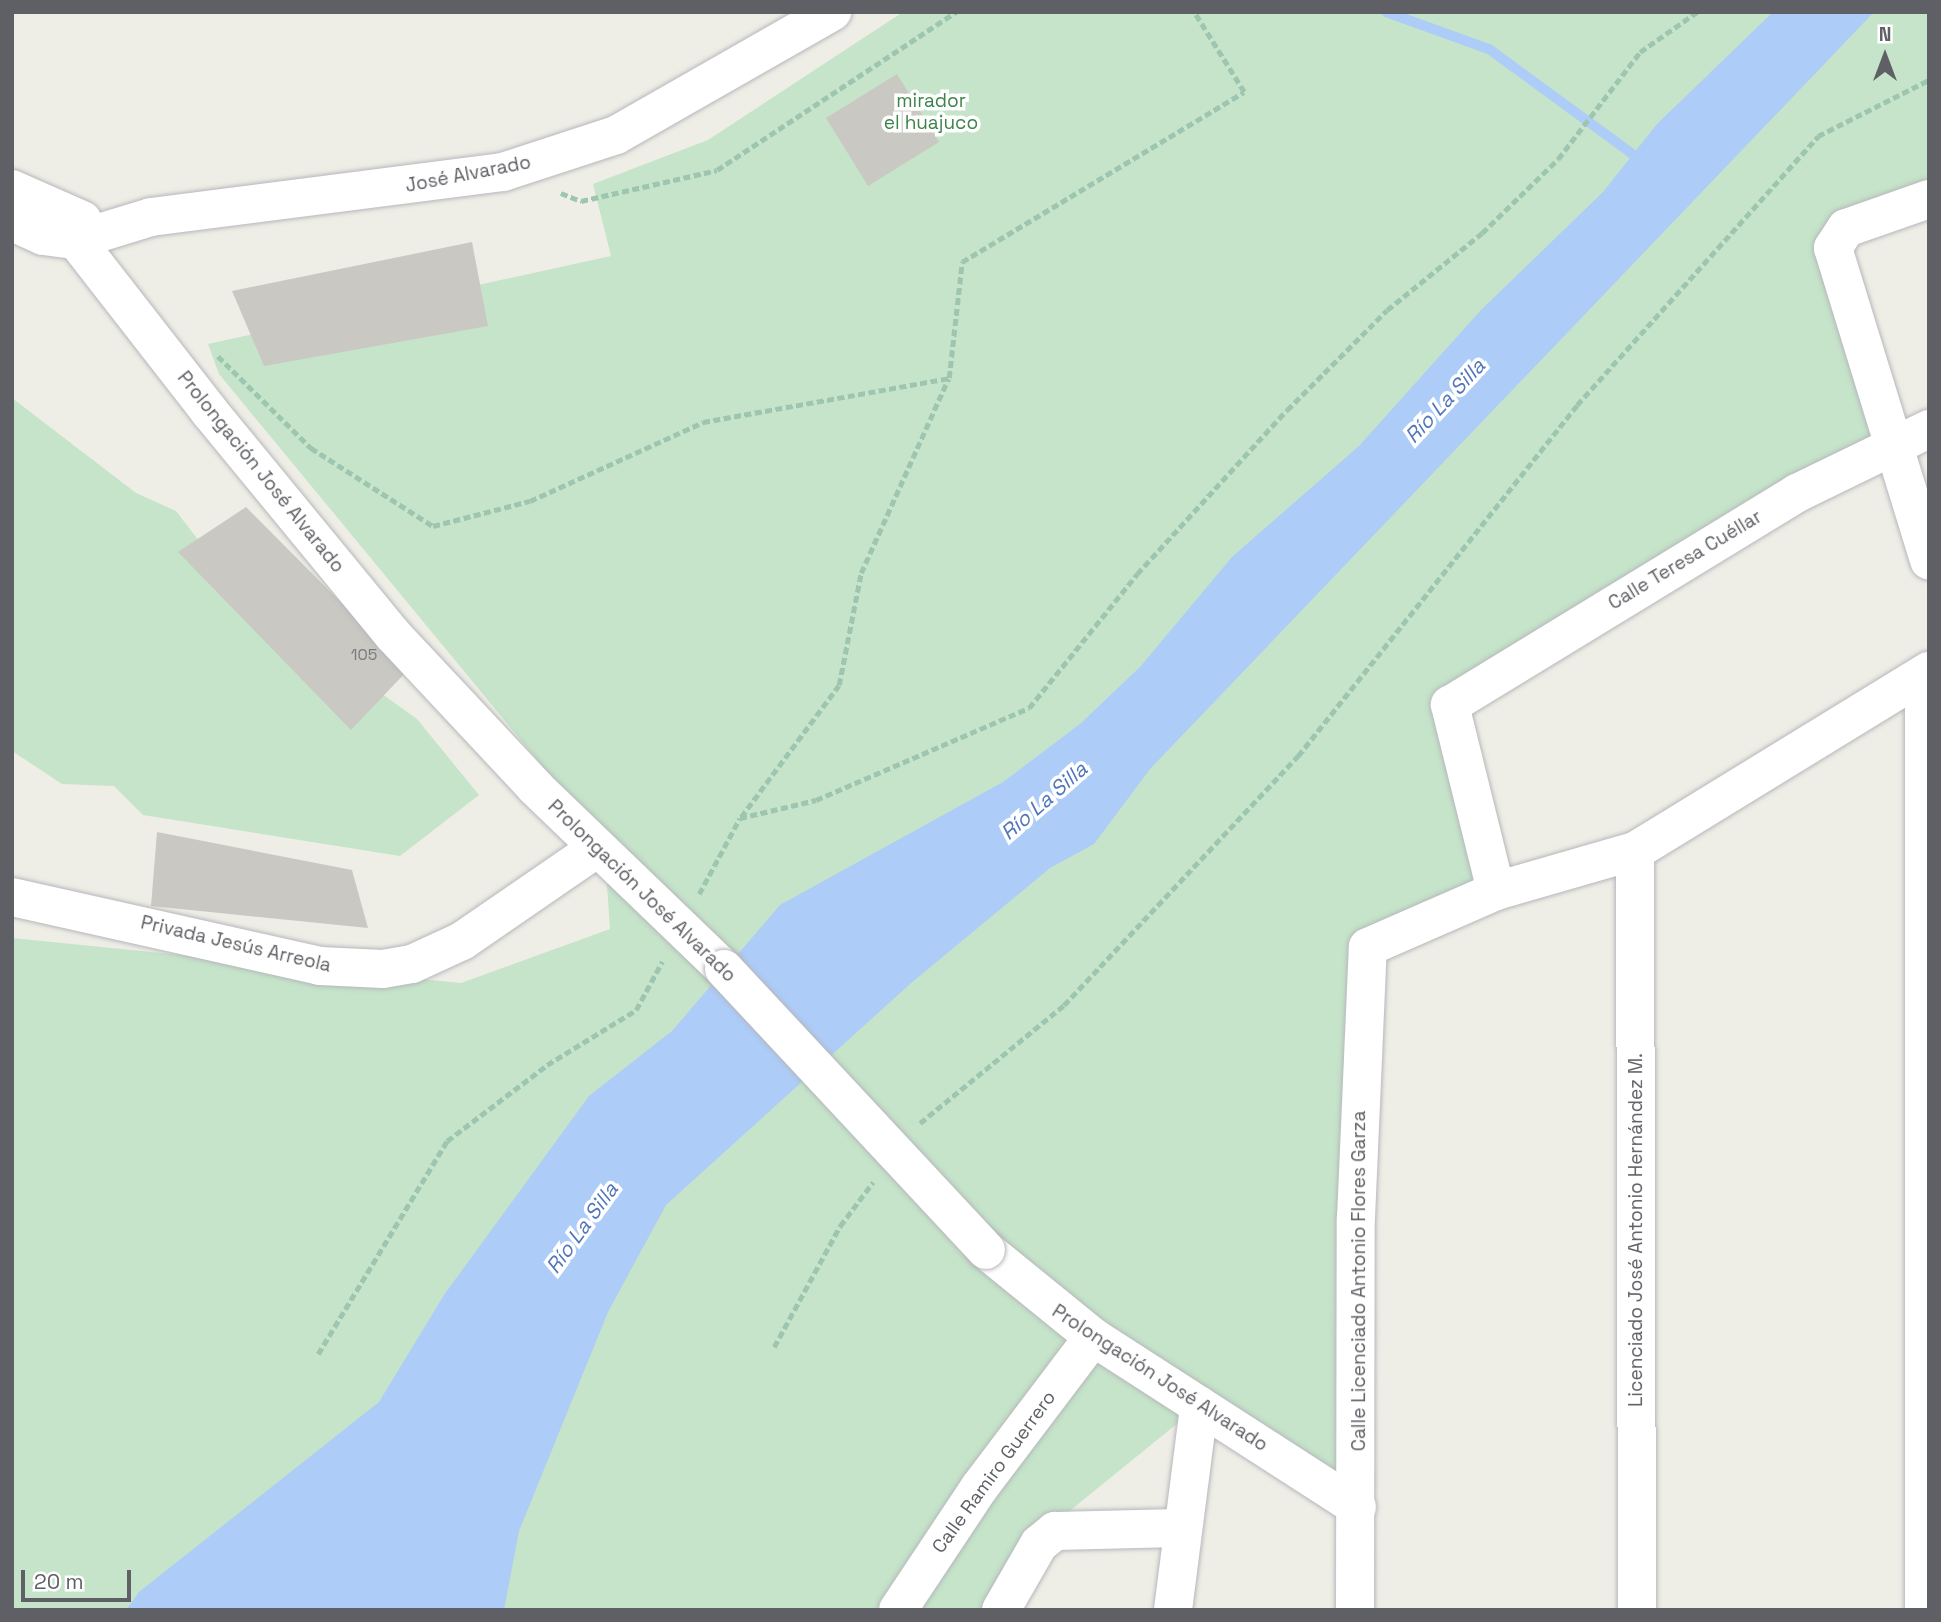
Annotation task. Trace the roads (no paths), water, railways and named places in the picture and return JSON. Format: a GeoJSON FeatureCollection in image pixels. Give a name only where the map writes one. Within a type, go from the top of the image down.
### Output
{"type":"FeatureCollection","features":[{"type":"Feature","properties":{"kind":"street","name":"José Alvarado"},"geometry":{"type":"LineString","coordinates":[[12,222],[43,236],[72,229],[503,172],[616,135],[832,12]]}},
{"type":"Feature","properties":{"kind":"street","name":"Prolongación José Alvarado"},"geometry":{"type":"LineString","coordinates":[[12,189],[72,229],[393,635],[596,849],[724,969],[986,1250],[1093,1337],[1357,1507]]}},
{"type":"Feature","properties":{"kind":"street"},"geometry":{"type":"LineString","coordinates":[[1929,199],[1846,228],[1835,238],[1834,256],[1929,561]]}},
{"type":"Feature","properties":{"kind":"street","name":"Calle Teresa Cuéllar"},"geometry":{"type":"LineString","coordinates":[[1496,891],[1450,705],[1572,626],[1892,442],[1929,429]]}},
{"type":"Feature","properties":{"kind":"street"},"geometry":{"type":"LineString","coordinates":[[1496,891],[1635,851],[1926,673]]}},
{"type":"Feature","properties":{"kind":"street"},"geometry":{"type":"LineString","coordinates":[[1924,1610],[1926,673]]}},
{"type":"Feature","properties":{"kind":"street","name":"Privada Jesús Arreola"},"geometry":{"type":"LineString","coordinates":[[12,897],[320,966],[383,969],[412,964],[462,941],[596,849]]}},
{"type":"Feature","properties":{"kind":"street","name":"Licenciado José Antonio Hernández M."},"geometry":{"type":"LineString","coordinates":[[1635,851],[1637,1610]]}},
{"type":"Feature","properties":{"kind":"street","name":"Calle Licenciado Antonio Flores Garza"},"geometry":{"type":"LineString","coordinates":[[1355,1610],[1356,1217],[1366,952],[1496,891]]}},
{"type":"Feature","properties":{"kind":"street","name":"Calle Ramiro Guerrero"},"geometry":{"type":"LineString","coordinates":[[898,1610],[979,1488],[1093,1337]]}},
{"type":"Feature","properties":{"kind":"street"},"geometry":{"type":"LineString","coordinates":[[1173,1610],[1179,1528],[1199,1405]]}},
{"type":"Feature","properties":{"kind":"street"},"geometry":{"type":"LineString","coordinates":[[1000,1610],[1039,1544],[1055,1531],[1179,1528]]}},
{"type":"Feature","properties":{"kind":"water","name":"Río La Silla"},"geometry":{"type":"Polygon","coordinates":[[[1773,12],[1874,12],[1150,769],[1094,844],[1050,868],[910,984],[666,1205],[608,1312],[519,1531],[504,1610],[126,1610],[139,1592],[379,1402],[444,1295],[589,1096],[672,1031],[780,905],[1003,782],[1080,724],[1140,667],[1232,557],[1359,446],[1481,310],[1603,192],[1657,124],[1773,12]]]}},
{"type":"Feature","properties":{"kind":"waterway"},"geometry":{"type":"LineString","coordinates":[[1386,12],[1489,49],[1645,163]]}},
{"type":"Feature","properties":{"kind":"park label","name":"mirador el huajuco"},"geometry":{"type":"Point","coordinates":[931,112]}}]}
